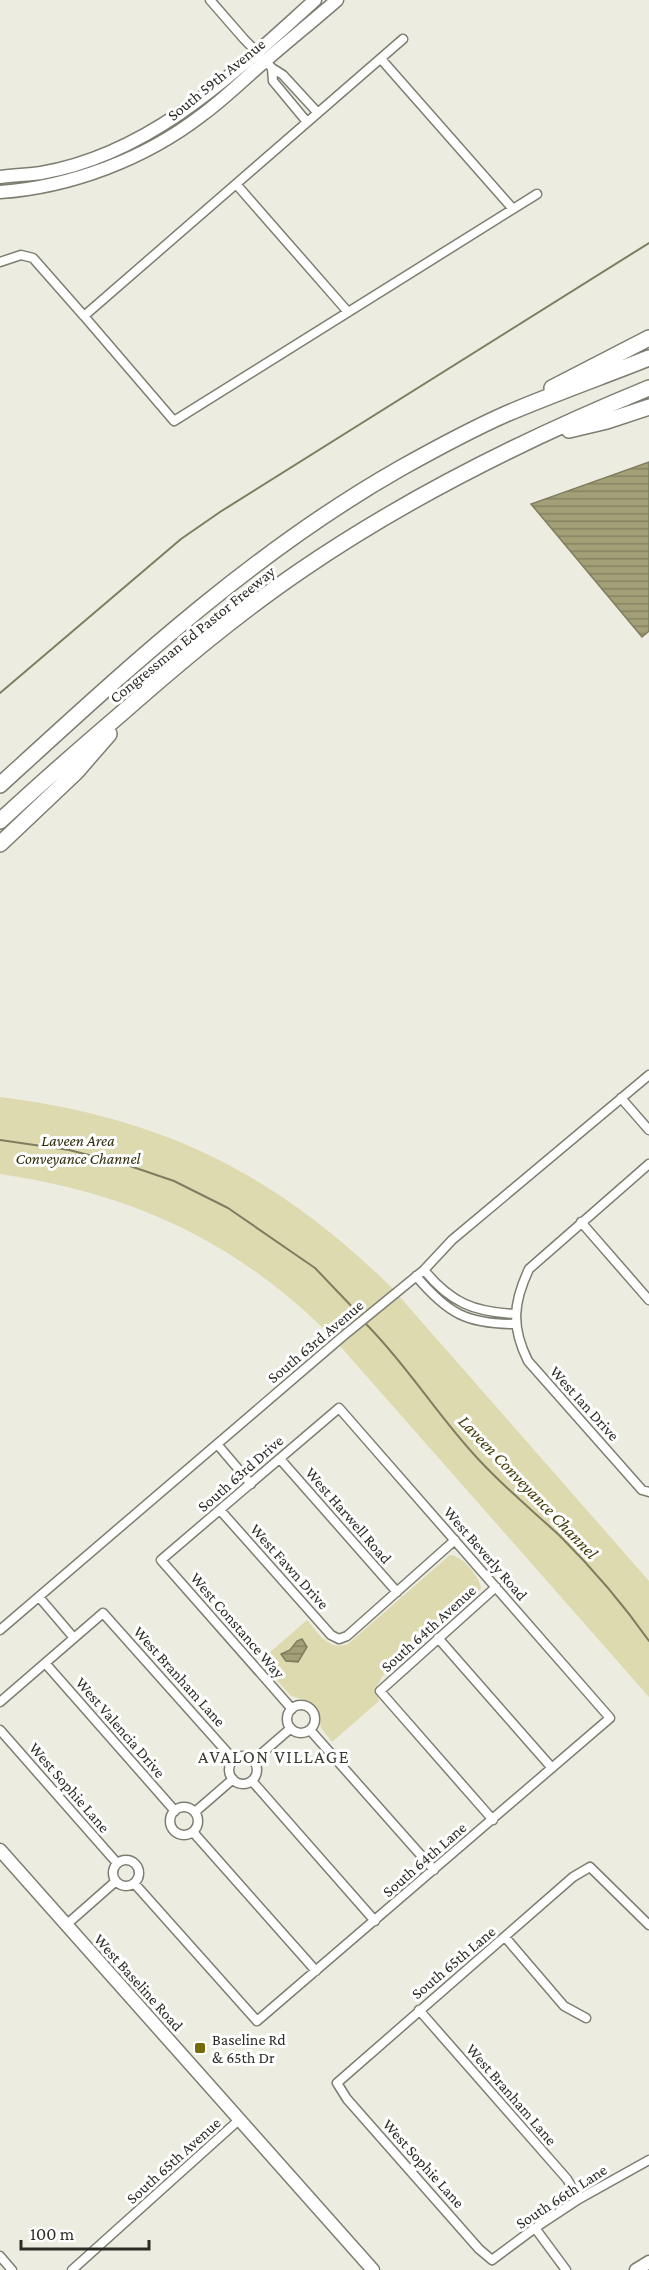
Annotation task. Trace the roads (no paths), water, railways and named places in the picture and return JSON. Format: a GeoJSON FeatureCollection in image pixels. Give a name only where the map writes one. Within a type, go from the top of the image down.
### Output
{"type":"FeatureCollection","features":[{"type":"Feature","properties":{"kind":"highway"},"geometry":{"type":"LineString","coordinates":[[505,415],[585,369],[649,338]]}},
{"type":"Feature","properties":{"kind":"highway","name":"Congressman Ed Pastor Freeway"},"geometry":{"type":"LineString","coordinates":[[0,785],[109,685],[230,583],[304,530],[399,469],[505,415],[649,358]]}},
{"type":"Feature","properties":{"kind":"highway","name":"Congressman Ed Pastor Freeway"},"geometry":{"type":"LineString","coordinates":[[0,821],[130,705],[246,609],[308,566],[395,511],[537,437],[649,388]]}},
{"type":"Feature","properties":{"kind":"highway"},"geometry":{"type":"LineString","coordinates":[[537,437],[607,422],[649,407]]}},
{"type":"Feature","properties":{"kind":"highway"},"geometry":{"type":"LineString","coordinates":[[0,771],[75,706],[109,685]]}},
{"type":"Feature","properties":{"kind":"highway"},"geometry":{"type":"LineString","coordinates":[[0,844],[76,772],[130,705]]}},
{"type":"Feature","properties":{"kind":"main road","name":"South 59th Avenue"},"geometry":{"type":"LineString","coordinates":[[0,177],[41,173],[83,161],[162,126],[265,60],[315,0]]}},
{"type":"Feature","properties":{"kind":"main road","name":"South 59th Avenue"},"geometry":{"type":"LineString","coordinates":[[0,192],[21,190],[84,176],[155,146],[202,116],[337,0]]}},
{"type":"Feature","properties":{"kind":"main road","name":"West Baseline Road"},"geometry":{"type":"LineString","coordinates":[[0,1850],[373,2270]]}},
{"type":"Feature","properties":{"kind":"main road"},"geometry":{"type":"LineString","coordinates":[[636,2270],[649,2262]]}},
{"type":"Feature","properties":{"kind":"street"},"geometry":{"type":"LineString","coordinates":[[210,0],[317,112]]}},
{"type":"Feature","properties":{"kind":"street"},"geometry":{"type":"LineString","coordinates":[[84,316],[403,39]]}},
{"type":"Feature","properties":{"kind":"street"},"geometry":{"type":"LineString","coordinates":[[381,59],[513,209]]}},
{"type":"Feature","properties":{"kind":"street"},"geometry":{"type":"LineString","coordinates":[[265,60],[273,81],[307,122]]}},
{"type":"Feature","properties":{"kind":"street"},"geometry":{"type":"LineString","coordinates":[[236,184],[348,312]]}},
{"type":"Feature","properties":{"kind":"street"},"geometry":{"type":"LineString","coordinates":[[0,262],[21,255],[33,258],[174,421],[537,194]]}},
{"type":"Feature","properties":{"kind":"street","name":"South 63rd Avenue"},"geometry":{"type":"LineString","coordinates":[[0,1630],[347,1332],[424,1270],[452,1240],[649,1075]]}},
{"type":"Feature","properties":{"kind":"street"},"geometry":{"type":"LineString","coordinates":[[621,1098],[649,1130]]}},
{"type":"Feature","properties":{"kind":"street"},"geometry":{"type":"LineString","coordinates":[[515,1319],[522,1283],[529,1269],[649,1164]]}},
{"type":"Feature","properties":{"kind":"street"},"geometry":{"type":"LineString","coordinates":[[581,1222],[649,1300]]}},
{"type":"Feature","properties":{"kind":"street"},"geometry":{"type":"LineString","coordinates":[[424,1270],[441,1288],[465,1305],[515,1319]]}},
{"type":"Feature","properties":{"kind":"street"},"geometry":{"type":"LineString","coordinates":[[416,1276],[429,1292],[461,1316],[491,1324],[515,1319]]}},
{"type":"Feature","properties":{"kind":"street","name":"West Ian Drive"},"geometry":{"type":"LineString","coordinates":[[515,1319],[517,1335],[528,1361],[642,1490],[649,1492]]}},
{"type":"Feature","properties":{"kind":"street","name":"South 63rd Drive"},"geometry":{"type":"LineString","coordinates":[[161,1560],[339,1408]]}},
{"type":"Feature","properties":{"kind":"street","name":"West Beverly Road"},"geometry":{"type":"LineString","coordinates":[[339,1408],[610,1718]]}},
{"type":"Feature","properties":{"kind":"street"},"geometry":{"type":"LineString","coordinates":[[217,1444],[251,1484]]}},
{"type":"Feature","properties":{"kind":"street","name":"West Harwell Road"},"geometry":{"type":"LineString","coordinates":[[280,1459],[397,1592]]}},
{"type":"Feature","properties":{"kind":"street","name":"West Fawn Drive"},"geometry":{"type":"LineString","coordinates":[[220,1510],[331,1635],[339,1639],[347,1636],[397,1592]]}},
{"type":"Feature","properties":{"kind":"street"},"geometry":{"type":"LineString","coordinates":[[397,1592],[456,1540]]}},
{"type":"Feature","properties":{"kind":"street","name":"West Constance Way"},"geometry":{"type":"LineString","coordinates":[[161,1560],[292,1709],[303,1706],[313,1712],[314,1723],[310,1730],[434,1870]]}},
{"type":"Feature","properties":{"kind":"street","name":"South 64th Avenue"},"geometry":{"type":"LineString","coordinates":[[493,1820],[380,1691],[496,1587]]}},
{"type":"Feature","properties":{"kind":"street"},"geometry":{"type":"LineString","coordinates":[[0,1702],[74,1638],[39,1597]]}},
{"type":"Feature","properties":{"kind":"street","name":"West Branham Lane"},"geometry":{"type":"LineString","coordinates":[[74,1638],[103,1613],[234,1760]]}},
{"type":"Feature","properties":{"kind":"street"},"geometry":{"type":"LineString","coordinates":[[438,1638],[552,1768]]}},
{"type":"Feature","properties":{"kind":"street","name":"West Valencia Drive"},"geometry":{"type":"LineString","coordinates":[[45,1663],[175,1811],[171,1819],[172,1828],[184,1835],[193,1832],[316,1971]]}},
{"type":"Feature","properties":{"kind":"street"},"geometry":{"type":"LineString","coordinates":[[291,1728],[288,1716],[292,1709]]}},
{"type":"Feature","properties":{"kind":"street","name":"South 64th Lane"},"geometry":{"type":"LineString","coordinates":[[257,2021],[610,1718]]}},
{"type":"Feature","properties":{"kind":"street"},"geometry":{"type":"LineString","coordinates":[[291,1728],[302,1733],[310,1730]]}},
{"type":"Feature","properties":{"kind":"street"},"geometry":{"type":"LineString","coordinates":[[253,1761],[291,1728]]}},
{"type":"Feature","properties":{"kind":"street","name":"West Sophie Lane"},"geometry":{"type":"LineString","coordinates":[[0,1730],[117,1863],[128,1860],[137,1866],[139,1873],[134,1883],[257,2021]]}},
{"type":"Feature","properties":{"kind":"street"},"geometry":{"type":"LineString","coordinates":[[246,1757],[253,1761],[257,1773],[252,1781],[240,1784],[233,1779],[229,1772],[234,1760],[246,1757]]}},
{"type":"Feature","properties":{"kind":"street"},"geometry":{"type":"LineString","coordinates":[[195,1812],[233,1779]]}},
{"type":"Feature","properties":{"kind":"street"},"geometry":{"type":"LineString","coordinates":[[252,1781],[375,1921]]}},
{"type":"Feature","properties":{"kind":"street"},"geometry":{"type":"LineString","coordinates":[[175,1811],[183,1808],[195,1812]]}},
{"type":"Feature","properties":{"kind":"street"},"geometry":{"type":"LineString","coordinates":[[193,1832],[198,1825],[195,1812]]}},
{"type":"Feature","properties":{"kind":"street"},"geometry":{"type":"LineString","coordinates":[[117,1863],[113,1872],[116,1881],[127,1886],[134,1883]]}},
{"type":"Feature","properties":{"kind":"street","name":"South 65th Lane"},"geometry":{"type":"LineString","coordinates":[[337,2083],[573,1877],[590,1868],[649,1924]]}},
{"type":"Feature","properties":{"kind":"street"},"geometry":{"type":"LineString","coordinates":[[66,1925],[116,1881]]}},
{"type":"Feature","properties":{"kind":"street"},"geometry":{"type":"LineString","coordinates":[[505,1937],[564,2006],[586,2018]]}},
{"type":"Feature","properties":{"kind":"street","name":"West Branham Lane"},"geometry":{"type":"LineString","coordinates":[[419,2010],[567,2179],[579,2199]]}},
{"type":"Feature","properties":{"kind":"street","name":"West Sophie Lane"},"geometry":{"type":"LineString","coordinates":[[337,2083],[347,2099],[479,2249],[492,2260]]}},
{"type":"Feature","properties":{"kind":"street","name":"South 65th Avenue"},"geometry":{"type":"LineString","coordinates":[[72,2270],[240,2120]]}},
{"type":"Feature","properties":{"kind":"street","name":"South 66th Lane"},"geometry":{"type":"LineString","coordinates":[[492,2260],[579,2199],[649,2160]]}},
{"type":"Feature","properties":{"kind":"street"},"geometry":{"type":"LineString","coordinates":[[535,2228],[566,2270]]}},
{"type":"Feature","properties":{"kind":"street"},"geometry":{"type":"LineString","coordinates":[[0,2256],[12,2270]]}},
{"type":"Feature","properties":{"kind":"waterway"},"geometry":{"type":"LineString","coordinates":[[0,693],[181,539],[220,512],[649,243]]}},
{"type":"Feature","properties":{"kind":"waterway","name":"Laveen Conveyance Channel"},"geometry":{"type":"LineString","coordinates":[[0,1140],[69,1150],[124,1164],[174,1181],[228,1208],[315,1268],[358,1313]]}},
{"type":"Feature","properties":{"kind":"waterway","name":"Laveen Conveyance Channel"},"geometry":{"type":"LineString","coordinates":[[366,1324],[396,1357],[480,1461],[584,1561],[649,1641]]}},
{"type":"Feature","properties":{"kind":"place","name":"Baseline Rd & 65th Dr"},"geometry":{"type":"Point","coordinates":[200,2048]}},
{"type":"Feature","properties":{"kind":"district","name":"AVALON VILLAGE"},"geometry":{"type":"Point","coordinates":[274,1757]}},
{"type":"Feature","properties":{"kind":"park label","name":"Laveen Area Conveyance Channel"},"geometry":{"type":"Point","coordinates":[78,1149]}}]}
